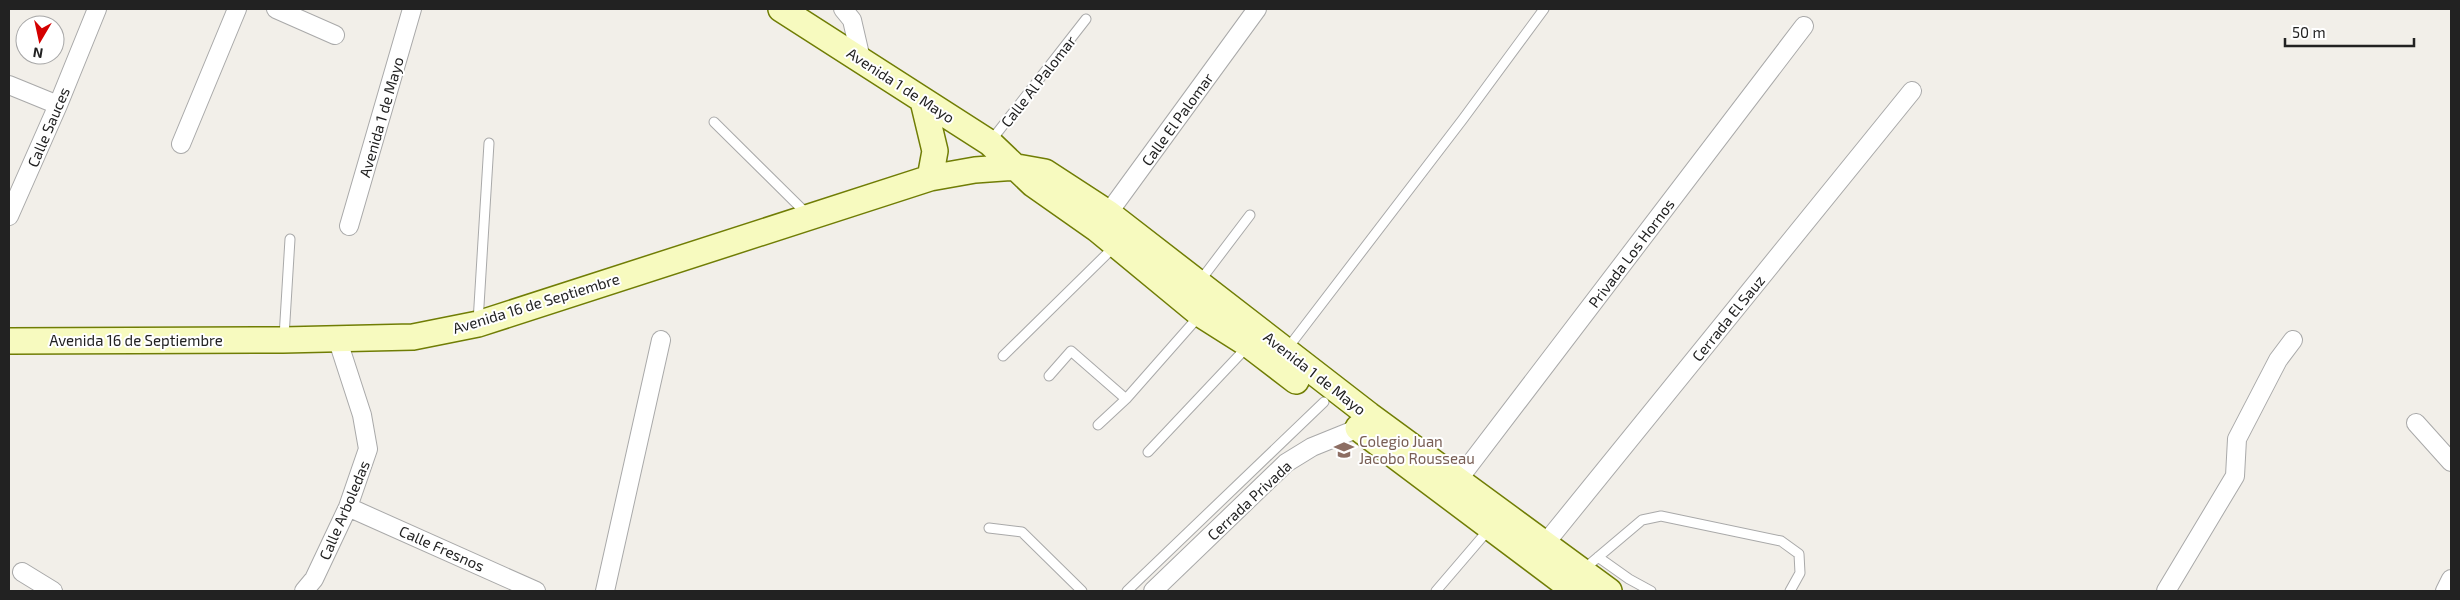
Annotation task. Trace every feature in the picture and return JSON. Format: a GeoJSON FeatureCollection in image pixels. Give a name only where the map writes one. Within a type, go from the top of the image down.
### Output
{"type":"FeatureCollection","features":[{"type":"Feature","properties":{"kind":"main road","name":"Avenida 1 de Mayo"},"geometry":{"type":"LineString","coordinates":[[781,9],[861,59],[922,101],[990,142],[1017,167],[1045,172],[1102,221],[1200,282],[1286,351],[1544,545],[1609,591]]}},
{"type":"Feature","properties":{"kind":"main road"},"geometry":{"type":"LineString","coordinates":[[922,101],[935,151],[930,178]]}},
{"type":"Feature","properties":{"kind":"main road"},"geometry":{"type":"LineString","coordinates":[[960,172],[967,154],[965,126]]}},
{"type":"Feature","properties":{"kind":"main road","name":"Avenida 16 de Septiembre"},"geometry":{"type":"LineString","coordinates":[[9,341],[283,340],[413,337],[478,324],[930,178],[960,172],[1017,167]]}},
{"type":"Feature","properties":{"kind":"main road","name":"Avenida 1 de Mayo"},"geometry":{"type":"LineString","coordinates":[[1102,221],[1116,245],[1200,314],[1249,345],[1490,528],[1585,573]]}},
{"type":"Feature","properties":{"kind":"street","name":"Calle Sauces"},"geometry":{"type":"LineString","coordinates":[[9,216],[58,105],[97,9]]}},
{"type":"Feature","properties":{"kind":"street"},"geometry":{"type":"LineString","coordinates":[[181,144],[237,9]]}},
{"type":"Feature","properties":{"kind":"street"},"geometry":{"type":"LineString","coordinates":[[276,9],[335,35]]}},
{"type":"Feature","properties":{"kind":"street","name":"Avenida 1 de Mayo"},"geometry":{"type":"LineString","coordinates":[[349,226],[412,9]]}},
{"type":"Feature","properties":{"kind":"street"},"geometry":{"type":"LineString","coordinates":[[843,9],[852,20],[861,59]]}},
{"type":"Feature","properties":{"kind":"street","name":"Calle El Palomar"},"geometry":{"type":"LineString","coordinates":[[1102,221],[1257,9]]}},
{"type":"Feature","properties":{"kind":"street","name":"Privada Los Hornos"},"geometry":{"type":"LineString","coordinates":[[1458,480],[1804,26]]}},
{"type":"Feature","properties":{"kind":"street"},"geometry":{"type":"LineString","coordinates":[[9,85],[58,105]]}},
{"type":"Feature","properties":{"kind":"street","name":"Cerrada El Sauz"},"geometry":{"type":"LineString","coordinates":[[1544,545],[1912,91]]}},
{"type":"Feature","properties":{"kind":"street","name":"Calle Arboledas"},"geometry":{"type":"LineString","coordinates":[[304,591],[314,579],[348,507],[368,450],[362,415],[337,338]]}},
{"type":"Feature","properties":{"kind":"street"},"geometry":{"type":"LineString","coordinates":[[605,591],[661,340]]}},
{"type":"Feature","properties":{"kind":"street"},"geometry":{"type":"LineString","coordinates":[[2166,591],[2235,476],[2237,439],[2278,360],[2293,340]]}},
{"type":"Feature","properties":{"kind":"street"},"geometry":{"type":"LineString","coordinates":[[2416,422],[2451,462]]}},
{"type":"Feature","properties":{"kind":"street","name":"Cerrada Privada"},"geometry":{"type":"LineString","coordinates":[[1153,591],[1286,463],[1312,447],[1359,428]]}},
{"type":"Feature","properties":{"kind":"street","name":"Calle Fresnos"},"geometry":{"type":"LineString","coordinates":[[348,507],[536,591]]}},
{"type":"Feature","properties":{"kind":"street"},"geometry":{"type":"LineString","coordinates":[[22,572],[53,591]]}},
{"type":"Feature","properties":{"kind":"street"},"geometry":{"type":"LineString","coordinates":[[2445,591],[2451,579]]}},
{"type":"Feature","properties":{"kind":"lane"},"geometry":{"type":"LineString","coordinates":[[1286,351],[1463,119],[1544,9]]}},
{"type":"Feature","properties":{"kind":"lane","name":"Calle Al Palomar"},"geometry":{"type":"LineString","coordinates":[[990,142],[1086,19]]}},
{"type":"Feature","properties":{"kind":"lane"},"geometry":{"type":"LineString","coordinates":[[714,122],[810,217]]}},
{"type":"Feature","properties":{"kind":"lane"},"geometry":{"type":"LineString","coordinates":[[478,324],[489,143]]}},
{"type":"Feature","properties":{"kind":"lane"},"geometry":{"type":"LineString","coordinates":[[1200,282],[1250,215]]}},
{"type":"Feature","properties":{"kind":"lane"},"geometry":{"type":"LineString","coordinates":[[283,340],[290,239]]}},
{"type":"Feature","properties":{"kind":"lane"},"geometry":{"type":"LineString","coordinates":[[1003,356],[1116,245]]}},
{"type":"Feature","properties":{"kind":"lane"},"geometry":{"type":"LineString","coordinates":[[1098,424],[1126,399],[1200,314]]}},
{"type":"Feature","properties":{"kind":"lane"},"geometry":{"type":"LineString","coordinates":[[1148,452],[1249,345]]}},
{"type":"Feature","properties":{"kind":"lane"},"geometry":{"type":"LineString","coordinates":[[1049,376],[1072,351],[1126,399]]}},
{"type":"Feature","properties":{"kind":"lane"},"geometry":{"type":"LineString","coordinates":[[1127,591],[1324,402]]}},
{"type":"Feature","properties":{"kind":"lane"},"geometry":{"type":"LineString","coordinates":[[1585,573],[1642,520],[1661,516],[1781,541],[1799,554],[1800,573],[1790,591]]}},
{"type":"Feature","properties":{"kind":"lane"},"geometry":{"type":"LineString","coordinates":[[989,528],[1022,532],[1082,591]]}},
{"type":"Feature","properties":{"kind":"lane"},"geometry":{"type":"LineString","coordinates":[[1436,591],[1490,528]]}},
{"type":"Feature","properties":{"kind":"lane"},"geometry":{"type":"LineString","coordinates":[[1585,573],[1629,579],[1651,591]]}},
{"type":"Feature","properties":{"kind":"place","name":"Colegio Juan Jacobo Rousseau"},"geometry":{"type":"Point","coordinates":[1344,450]}}]}
